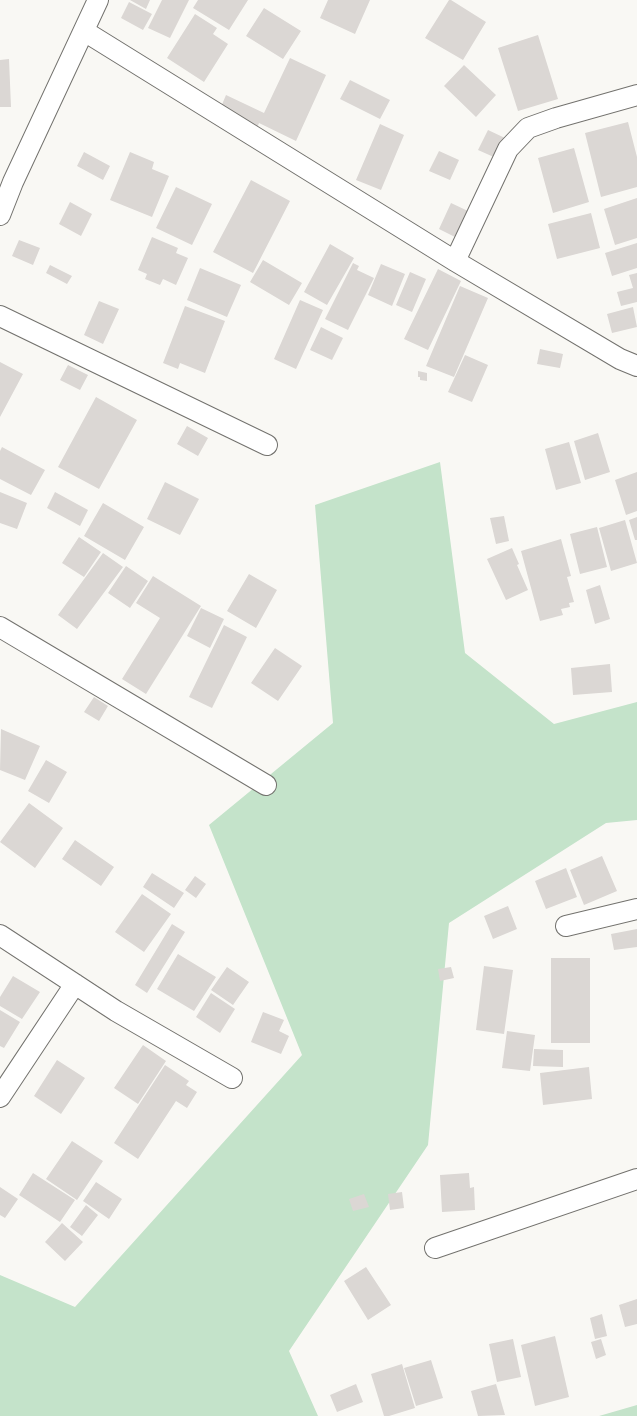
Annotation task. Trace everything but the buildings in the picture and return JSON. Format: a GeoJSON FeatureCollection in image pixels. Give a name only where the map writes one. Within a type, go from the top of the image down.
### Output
{"type":"FeatureCollection","features":[{"type":"Feature","properties":{"kind":"street"},"geometry":{"type":"LineString","coordinates":[[0,215],[13,182],[98,0]]}},
{"type":"Feature","properties":{"kind":"street"},"geometry":{"type":"LineString","coordinates":[[84,31],[455,261],[620,359],[637,366]]}},
{"type":"Feature","properties":{"kind":"street"},"geometry":{"type":"LineString","coordinates":[[455,261],[508,148],[528,128],[556,118],[637,95]]}},
{"type":"Feature","properties":{"kind":"street"},"geometry":{"type":"LineString","coordinates":[[0,316],[267,445]]}},
{"type":"Feature","properties":{"kind":"street"},"geometry":{"type":"LineString","coordinates":[[0,628],[266,785]]}},
{"type":"Feature","properties":{"kind":"street"},"geometry":{"type":"LineString","coordinates":[[566,926],[637,909]]}},
{"type":"Feature","properties":{"kind":"street"},"geometry":{"type":"LineString","coordinates":[[0,935],[116,1011],[232,1078]]}},
{"type":"Feature","properties":{"kind":"street"},"geometry":{"type":"LineString","coordinates":[[0,1097],[74,984]]}},
{"type":"Feature","properties":{"kind":"street"},"geometry":{"type":"LineString","coordinates":[[435,1248],[637,1179]]}},
{"type":"Feature","properties":{"kind":"green space"},"geometry":{"type":"Polygon","coordinates":[[[440,462],[465,653],[554,724],[637,702],[637,820],[606,823],[449,923],[428,1145],[289,1351],[318,1416],[0,1416],[0,1275],[75,1307],[302,1055],[209,825],[333,723],[315,505],[440,462]]]}},
{"type":"Feature","properties":{"kind":"green space"},"geometry":{"type":"Polygon","coordinates":[[[637,1405],[637,1416],[599,1416],[637,1405]]]}}]}
